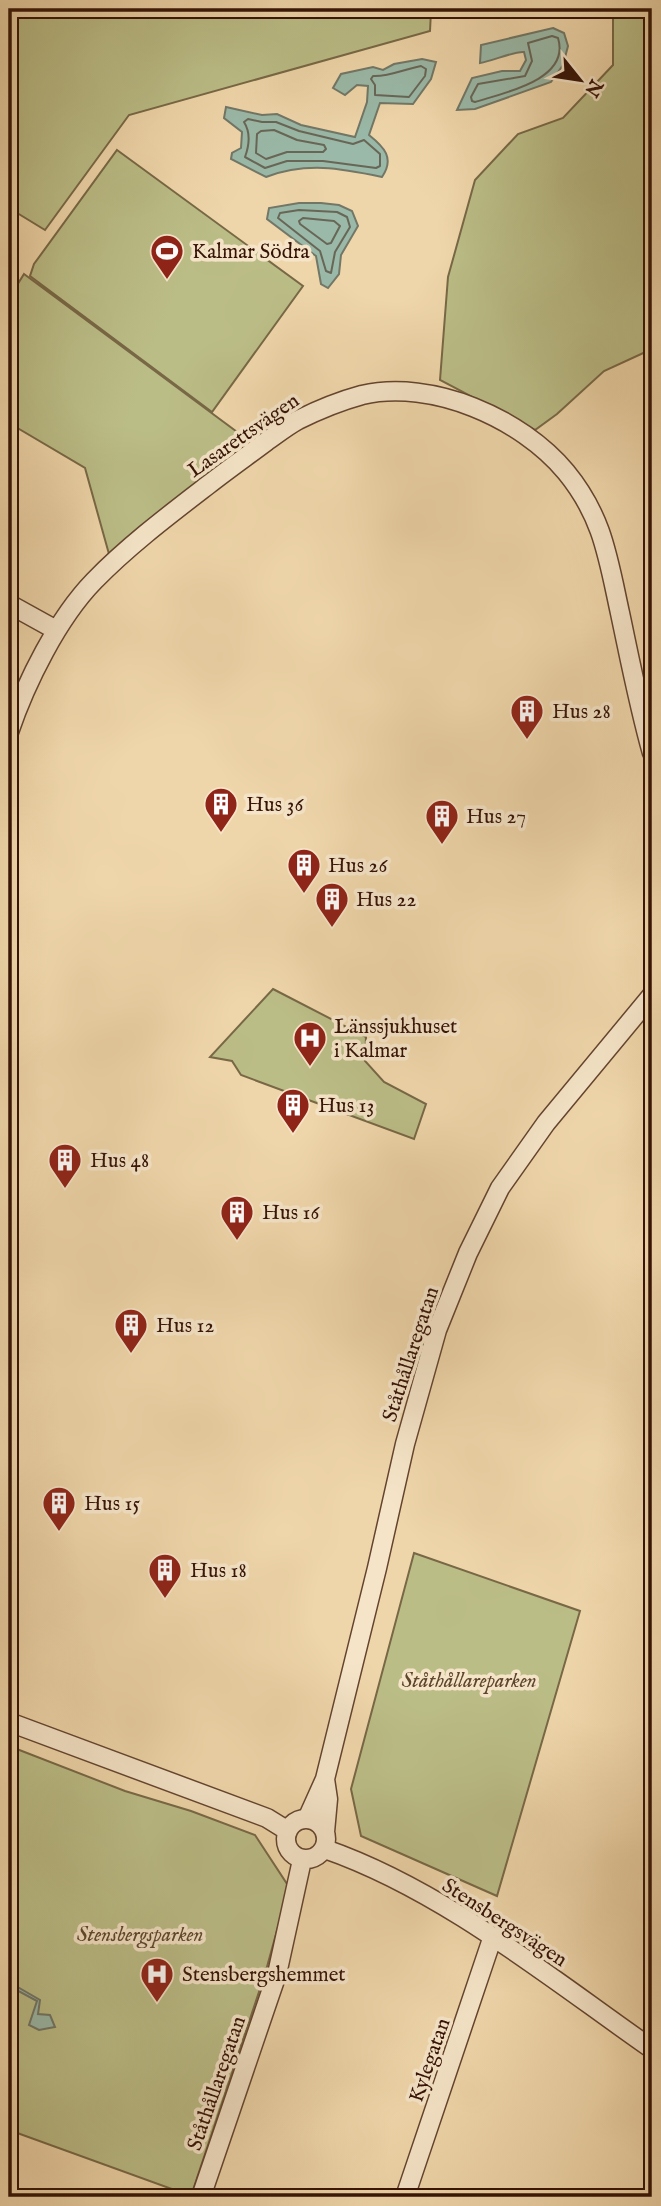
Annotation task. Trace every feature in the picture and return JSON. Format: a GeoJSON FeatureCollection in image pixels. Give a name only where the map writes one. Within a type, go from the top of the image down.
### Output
{"type":"FeatureCollection","features":[{"type":"Feature","properties":{"kind":"street","name":"Lasarettsvägen"},"geometry":{"type":"LineString","coordinates":[[9,732],[56,630],[94,580],[157,525],[295,421],[328,406],[364,395],[406,393],[436,396],[500,418],[536,442],[565,471],[586,499],[599,526],[611,569],[652,752]]}},
{"type":"Feature","properties":{"kind":"street"},"geometry":{"type":"LineString","coordinates":[[9,604],[56,630]]}},
{"type":"Feature","properties":{"kind":"street","name":"Ståthållaregatan"},"geometry":{"type":"LineString","coordinates":[[307,1819],[325,1779],[405,1444],[437,1331],[468,1253],[500,1188],[547,1123],[652,995]]}},
{"type":"Feature","properties":{"kind":"street"},"geometry":{"type":"LineString","coordinates":[[9,1722],[267,1818],[288,1831]]}},
{"type":"Feature","properties":{"kind":"street","name":"Ståthållaregatan"},"geometry":{"type":"LineString","coordinates":[[325,1779],[328,1799],[325,1840]]}},
{"type":"Feature","properties":{"kind":"street"},"geometry":{"type":"LineString","coordinates":[[307,1819],[318,1822],[325,1840],[316,1858],[302,1860],[294,1856],[286,1839],[295,1822],[307,1819]]}},
{"type":"Feature","properties":{"kind":"street","name":"Stensbergsvägen"},"geometry":{"type":"LineString","coordinates":[[325,1840],[494,1936],[652,2049]]}},
{"type":"Feature","properties":{"kind":"street","name":"Ståthållaregatan"},"geometry":{"type":"LineString","coordinates":[[201,2197],[277,1974],[302,1860]]}},
{"type":"Feature","properties":{"kind":"street","name":"Kylegatan"},"geometry":{"type":"LineString","coordinates":[[405,2197],[494,1936]]}},
{"type":"Feature","properties":{"kind":"green space"},"geometry":{"type":"Polygon","coordinates":[[[9,9],[445,9],[431,11],[430,31],[129,115],[45,230],[9,208],[9,9]]]}},
{"type":"Feature","properties":{"kind":"green space"},"geometry":{"type":"Polygon","coordinates":[[[613,9],[652,9],[652,349],[604,371],[557,414],[535,430],[440,380],[448,277],[475,180],[518,134],[563,118],[613,65],[613,9]]]}},
{"type":"Feature","properties":{"kind":"green space","name":"Kalmar Södra"},"geometry":{"type":"Polygon","coordinates":[[[117,150],[303,286],[212,412],[30,276],[34,264],[117,150]]]}},
{"type":"Feature","properties":{"kind":"green space"},"geometry":{"type":"Polygon","coordinates":[[[24,274],[252,443],[109,554],[85,468],[9,423],[9,298],[24,274]]]}},
{"type":"Feature","properties":{"kind":"green space"},"geometry":{"type":"Polygon","coordinates":[[[273,989],[366,1037],[365,1061],[384,1082],[426,1104],[414,1139],[241,1075],[232,1061],[210,1057],[273,989]]]}},
{"type":"Feature","properties":{"kind":"green space","name":"Ståthållareparken"},"geometry":{"type":"Polygon","coordinates":[[[414,1553],[580,1611],[497,1896],[361,1836],[351,1789],[414,1553]]]}},
{"type":"Feature","properties":{"kind":"green space","name":"Stensbergsparken"},"geometry":{"type":"Polygon","coordinates":[[[9,1746],[125,1791],[191,1811],[255,1835],[289,1887],[265,1974],[191,2196],[9,2130],[9,1746]]]}},
{"type":"Feature","properties":{"kind":"water"},"geometry":{"type":"Polygon","coordinates":[[[553,28],[564,33],[568,46],[563,65],[551,82],[475,109],[457,110],[472,78],[502,71],[520,71],[526,60],[524,52],[520,52],[480,63],[481,45],[553,28]]]}},
{"type":"Feature","properties":{"kind":"water"},"geometry":{"type":"Polygon","coordinates":[[[422,59],[436,62],[431,79],[413,104],[380,103],[369,135],[379,144],[388,159],[382,177],[352,171],[309,168],[266,177],[231,159],[232,153],[241,148],[242,132],[224,118],[226,107],[262,115],[277,114],[301,125],[355,137],[367,102],[368,86],[357,85],[345,95],[333,88],[341,74],[373,67],[383,70],[394,64],[422,59]]]}},
{"type":"Feature","properties":{"kind":"water"},"geometry":{"type":"Polygon","coordinates":[[[299,203],[339,205],[352,211],[358,226],[341,255],[339,274],[328,288],[321,284],[316,256],[267,219],[269,208],[299,203]]]}},
{"type":"Feature","properties":{"kind":"water"},"geometry":{"type":"Polygon","coordinates":[[[9,1982],[40,2000],[38,2014],[50,2015],[55,2027],[39,2030],[29,2025],[37,2001],[9,1986],[9,1982]]]}},
{"type":"Feature","properties":{"kind":"place","name":"Kalmar Södra"},"geometry":{"type":"Point","coordinates":[167,281]}},
{"type":"Feature","properties":{"kind":"place","name":"Hus 28"},"geometry":{"type":"Point","coordinates":[527,741]}},
{"type":"Feature","properties":{"kind":"place","name":"Hus 36"},"geometry":{"type":"Point","coordinates":[221,834]}},
{"type":"Feature","properties":{"kind":"place","name":"Hus 27"},"geometry":{"type":"Point","coordinates":[442,846]}},
{"type":"Feature","properties":{"kind":"place","name":"Hus 26"},"geometry":{"type":"Point","coordinates":[304,895]}},
{"type":"Feature","properties":{"kind":"place","name":"Hus 22"},"geometry":{"type":"Point","coordinates":[332,929]}},
{"type":"Feature","properties":{"kind":"place","name":"Länssjukhuset i Kalmar"},"geometry":{"type":"Point","coordinates":[310,1068]}},
{"type":"Feature","properties":{"kind":"place","name":"Hus 13"},"geometry":{"type":"Point","coordinates":[293,1135]}},
{"type":"Feature","properties":{"kind":"place","name":"Hus 48"},"geometry":{"type":"Point","coordinates":[65,1190]}},
{"type":"Feature","properties":{"kind":"place","name":"Hus 16"},"geometry":{"type":"Point","coordinates":[237,1242]}},
{"type":"Feature","properties":{"kind":"place","name":"Hus 12"},"geometry":{"type":"Point","coordinates":[131,1355]}},
{"type":"Feature","properties":{"kind":"place","name":"Hus 15"},"geometry":{"type":"Point","coordinates":[59,1533]}},
{"type":"Feature","properties":{"kind":"place","name":"Hus 18"},"geometry":{"type":"Point","coordinates":[165,1600]}},
{"type":"Feature","properties":{"kind":"place","name":"Stensbergshemmet"},"geometry":{"type":"Point","coordinates":[157,2004]}}]}
